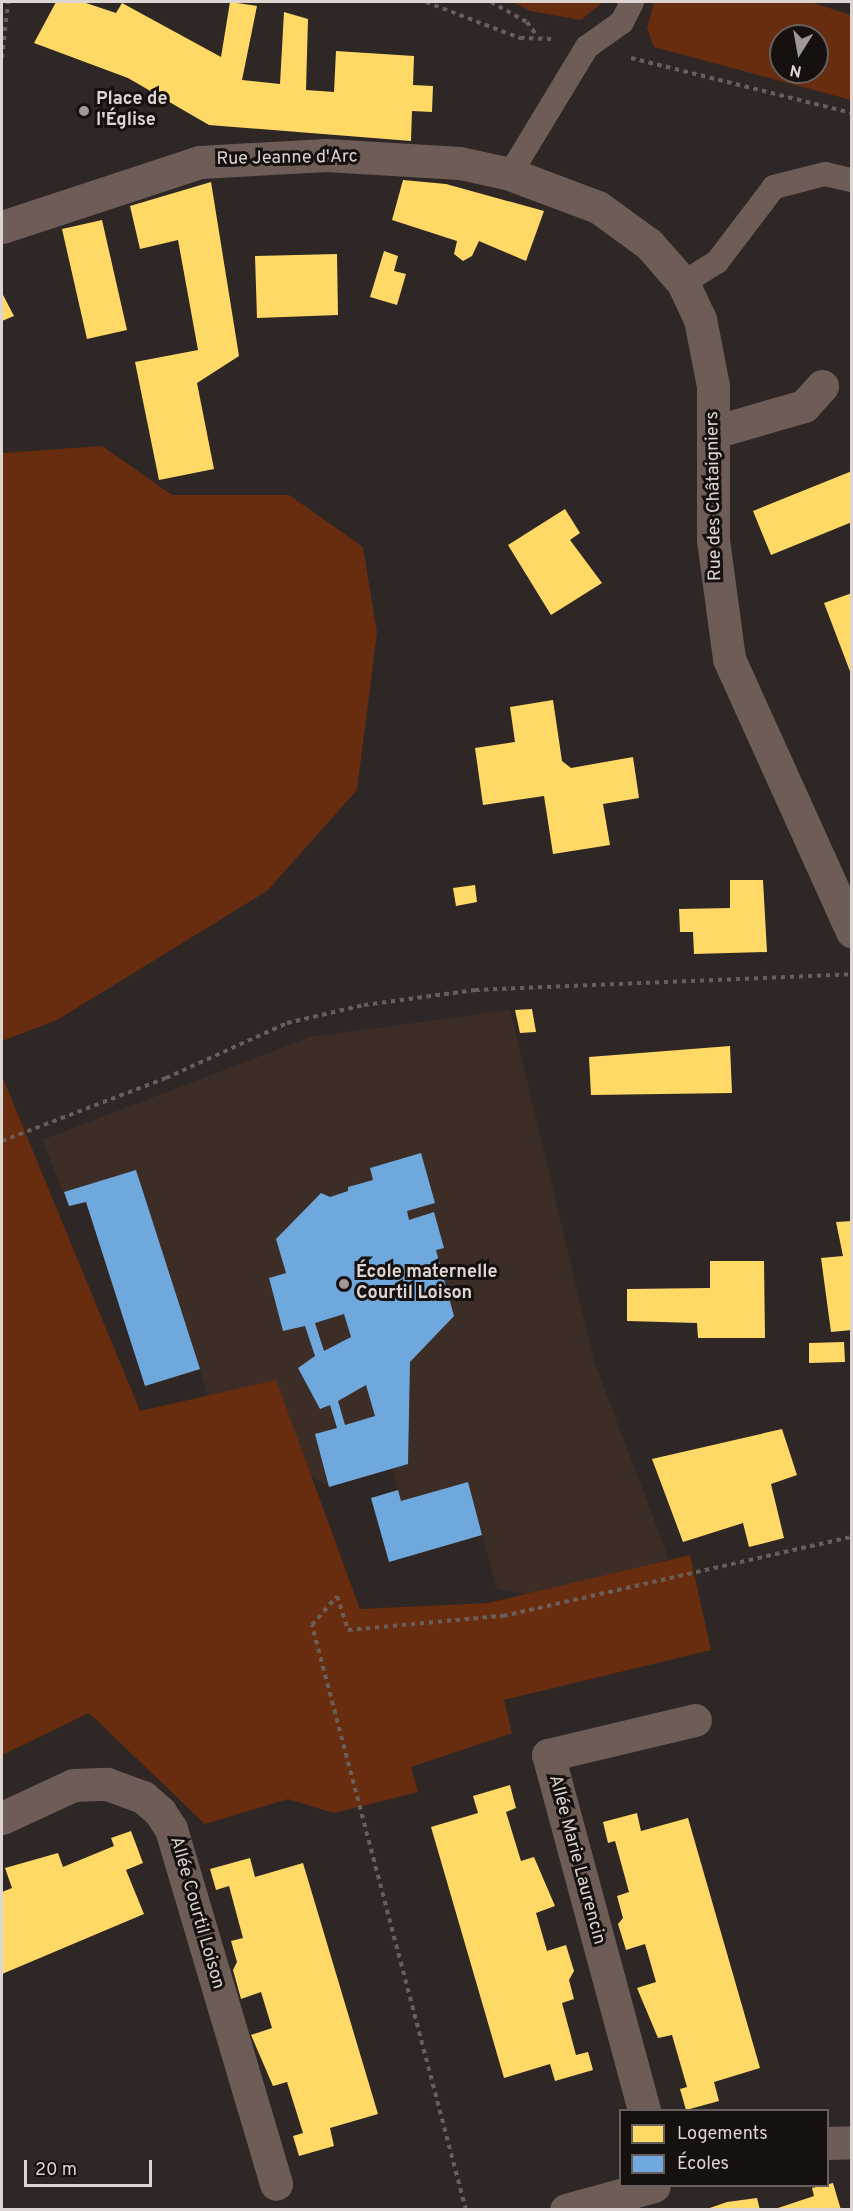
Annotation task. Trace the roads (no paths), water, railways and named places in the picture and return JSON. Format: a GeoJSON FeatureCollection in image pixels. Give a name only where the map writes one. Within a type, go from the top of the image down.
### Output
{"type":"FeatureCollection","features":[{"type":"Feature","properties":{"kind":"street","name":"Rue Jeanne d'Arc"},"geometry":{"type":"LineString","coordinates":[[2,227],[69,202],[226,158],[398,159],[460,163],[510,174]]}},
{"type":"Feature","properties":{"kind":"street","name":"Rue des Châtaigniers"},"geometry":{"type":"LineString","coordinates":[[510,174],[598,207],[649,244],[683,283],[700,319],[713,386],[713,540],[729,659],[852,932]]}},
{"type":"Feature","properties":{"kind":"street"},"geometry":{"type":"LineString","coordinates":[[714,432],[804,406],[822,386]]}},
{"type":"Feature","properties":{"kind":"street","name":"Allée Marie Laurencin"},"geometry":{"type":"LineString","coordinates":[[644,2109],[548,1755],[694,1720]]}},
{"type":"Feature","properties":{"kind":"street","name":"Allée Courtil Loison"},"geometry":{"type":"LineString","coordinates":[[2,1818],[73,1785],[106,1784],[143,1797],[160,1812],[171,1829],[276,2184]]}},
{"type":"Feature","properties":{"kind":"street"},"geometry":{"type":"LineString","coordinates":[[829,2143],[852,2142]]}},
{"type":"Feature","properties":{"kind":"street"},"geometry":{"type":"LineString","coordinates":[[566,2210],[650,2187]]}},
{"type":"Feature","properties":{"kind":"lane"},"geometry":{"type":"LineString","coordinates":[[510,174],[587,48],[622,22],[632,2]]}},
{"type":"Feature","properties":{"kind":"lane"},"geometry":{"type":"LineString","coordinates":[[683,283],[717,261],[774,187],[825,174],[852,180]]}},
{"type":"Feature","properties":{"kind":"place","name":"Place de l'Église"},"geometry":{"type":"Point","coordinates":[84,111]}},
{"type":"Feature","properties":{"kind":"place","name":"École maternelle Courtil Loison"},"geometry":{"type":"Point","coordinates":[344,1284]}}]}
